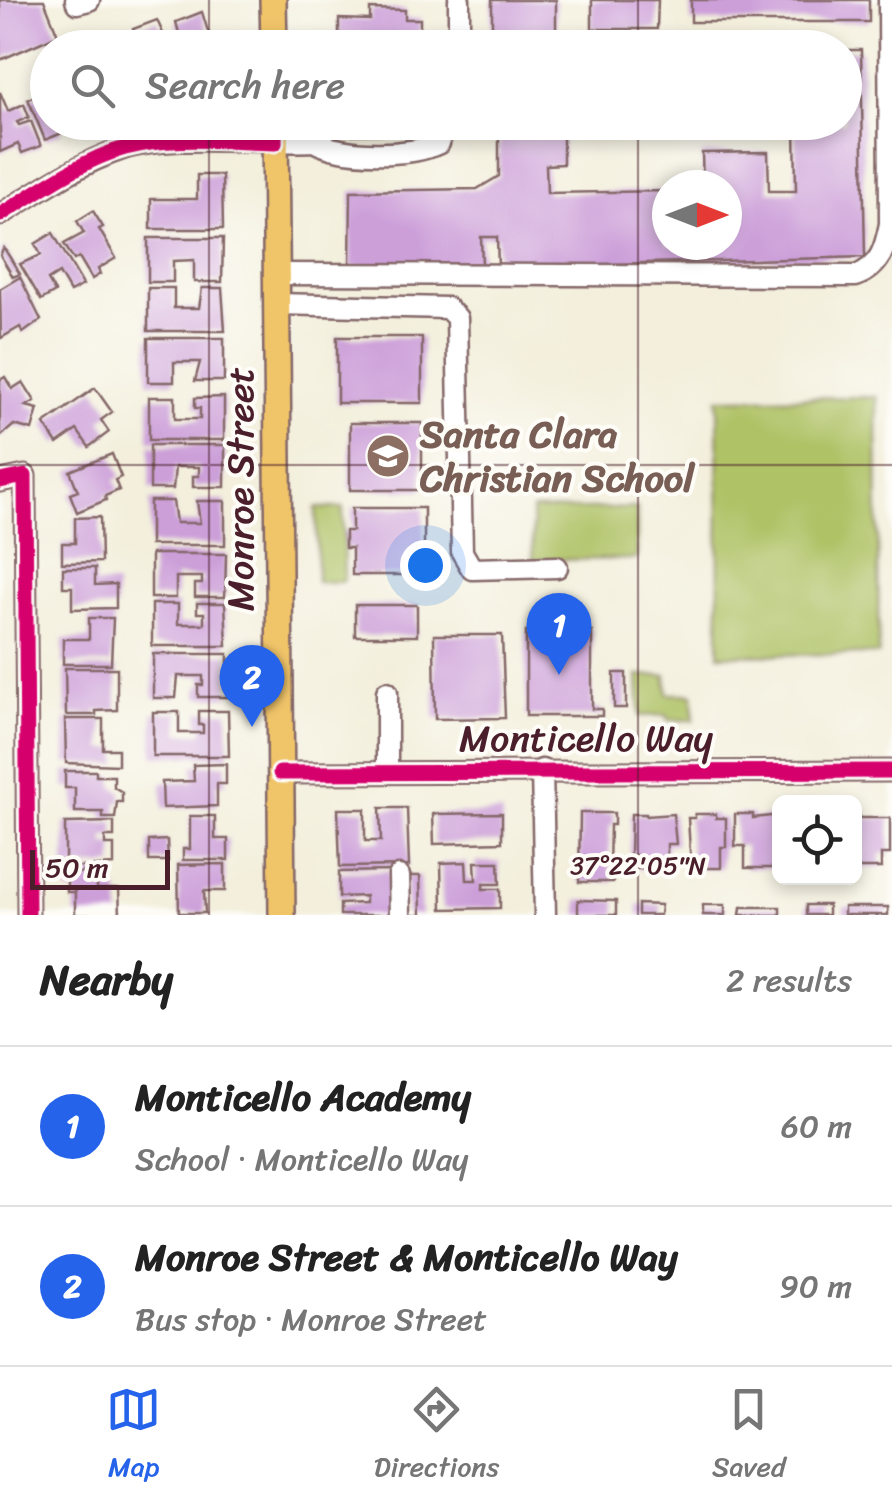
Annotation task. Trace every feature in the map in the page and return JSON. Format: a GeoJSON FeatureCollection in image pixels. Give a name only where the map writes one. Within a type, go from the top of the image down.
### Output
{"type":"FeatureCollection","features":[{"type":"Feature","properties":{"kind":"main road"},"geometry":{"type":"LineString","coordinates":[[273,0],[274,30]]}},
{"type":"Feature","properties":{"kind":"main road","name":"Monroe Street"},"geometry":{"type":"LineString","coordinates":[[275,140],[282,915]]}},
{"type":"Feature","properties":{"kind":"street"},"geometry":{"type":"LineString","coordinates":[[76,0],[89,0]]}},
{"type":"Feature","properties":{"kind":"street"},"geometry":{"type":"LineString","coordinates":[[458,0],[459,30]]}},
{"type":"Feature","properties":{"kind":"street"},"geometry":{"type":"LineString","coordinates":[[276,274],[856,276],[871,270],[886,245],[890,224],[889,0]]}},
{"type":"Feature","properties":{"kind":"street"},"geometry":{"type":"LineString","coordinates":[[0,214],[124,148],[180,140]]}},
{"type":"Feature","properties":{"kind":"street"},"geometry":{"type":"LineString","coordinates":[[305,140],[328,150],[422,151],[439,140]]}},
{"type":"Feature","properties":{"kind":"street"},"geometry":{"type":"LineString","coordinates":[[276,304],[446,308],[457,318],[462,552],[472,569],[556,567]]}},
{"type":"Feature","properties":{"kind":"street"},"geometry":{"type":"LineString","coordinates":[[0,481],[25,476],[28,915]]}},
{"type":"Feature","properties":{"kind":"street"},"geometry":{"type":"LineString","coordinates":[[387,692],[387,771]]}},
{"type":"Feature","properties":{"kind":"street"},"geometry":{"type":"LineString","coordinates":[[542,770],[544,915]]}},
{"type":"Feature","properties":{"kind":"street","name":"Monticello Way"},"geometry":{"type":"LineString","coordinates":[[280,772],[892,771]]}},
{"type":"Feature","properties":{"kind":"street"},"geometry":{"type":"LineString","coordinates":[[399,876],[400,915]]}},
{"type":"Feature","properties":{"kind":"green space"},"geometry":{"type":"Polygon","coordinates":[[[877,397],[879,654],[719,655],[718,398],[877,397]]]}},
{"type":"Feature","properties":{"kind":"green space"},"geometry":{"type":"Polygon","coordinates":[[[316,508],[343,508],[344,579],[340,582],[317,582],[316,508]]]}},
{"type":"Feature","properties":{"kind":"green space"},"geometry":{"type":"Polygon","coordinates":[[[637,508],[637,559],[533,560],[532,510],[637,508]]]}},
{"type":"Feature","properties":{"kind":"green space"},"geometry":{"type":"Polygon","coordinates":[[[666,675],[668,694],[693,694],[694,720],[640,716],[638,676],[666,675]]]}},
{"type":"Feature","properties":{"kind":"building"},"geometry":{"type":"Polygon","coordinates":[[[0,0],[44,0],[56,30],[30,30],[30,47],[0,60],[0,0]]]}},
{"type":"Feature","properties":{"kind":"building"},"geometry":{"type":"Polygon","coordinates":[[[492,0],[556,0],[556,30],[492,30],[492,0]]]}},
{"type":"Feature","properties":{"kind":"building"},"geometry":{"type":"Polygon","coordinates":[[[592,0],[658,0],[657,29],[592,29],[592,0]]]}},
{"type":"Feature","properties":{"kind":"building"},"geometry":{"type":"Polygon","coordinates":[[[691,0],[869,0],[869,22],[691,22],[691,0]]]}},
{"type":"Feature","properties":{"kind":"building"},"geometry":{"type":"Polygon","coordinates":[[[370,9],[405,10],[405,19],[420,19],[420,30],[339,30],[339,19],[370,20],[370,9]]]}},
{"type":"Feature","properties":{"kind":"building"},"geometry":{"type":"Polygon","coordinates":[[[202,12],[208,30],[178,30],[176,22],[202,12]]]}},
{"type":"Feature","properties":{"kind":"building"},"geometry":{"type":"Polygon","coordinates":[[[157,20],[162,30],[133,30],[157,20]]]}},
{"type":"Feature","properties":{"kind":"building"},"geometry":{"type":"Polygon","coordinates":[[[0,92],[8,111],[24,104],[29,117],[17,122],[19,125],[30,121],[30,140],[39,140],[41,146],[22,153],[18,144],[0,152],[0,92]]]}},
{"type":"Feature","properties":{"kind":"building"},"geometry":{"type":"Polygon","coordinates":[[[862,102],[865,257],[498,267],[497,237],[481,237],[482,265],[350,267],[351,191],[477,189],[499,176],[499,140],[563,140],[563,164],[546,165],[547,193],[652,191],[652,260],[742,260],[742,170],[703,170],[702,153],[768,152],[769,191],[796,191],[795,140],[862,140],[862,102]]]}},
{"type":"Feature","properties":{"kind":"building"},"geometry":{"type":"Polygon","coordinates":[[[197,175],[222,175],[223,229],[151,229],[151,199],[197,199],[197,175]]]}},
{"type":"Feature","properties":{"kind":"building"},"geometry":{"type":"Polygon","coordinates":[[[93,211],[116,258],[98,269],[100,274],[92,279],[79,257],[74,260],[64,244],[84,233],[77,221],[93,211]]]}},
{"type":"Feature","properties":{"kind":"building"},"geometry":{"type":"Polygon","coordinates":[[[53,233],[83,285],[70,292],[59,273],[48,280],[55,292],[41,300],[20,264],[41,255],[35,244],[53,233]]]}},
{"type":"Feature","properties":{"kind":"building"},"geometry":{"type":"Polygon","coordinates":[[[148,238],[223,238],[222,282],[194,282],[194,260],[173,261],[173,282],[148,282],[148,238]]]}},
{"type":"Feature","properties":{"kind":"building"},"geometry":{"type":"Polygon","coordinates":[[[4,248],[20,274],[13,277],[0,255],[4,248]]]}},
{"type":"Feature","properties":{"kind":"building"},"geometry":{"type":"Polygon","coordinates":[[[20,277],[41,320],[23,333],[20,327],[1,338],[0,289],[20,277]]]}},
{"type":"Feature","properties":{"kind":"building"},"geometry":{"type":"Polygon","coordinates":[[[148,288],[174,288],[174,308],[199,308],[202,288],[222,288],[225,331],[148,331],[148,288]]]}},
{"type":"Feature","properties":{"kind":"building"},"geometry":{"type":"Polygon","coordinates":[[[337,337],[422,337],[422,403],[337,403],[337,337]]]}},
{"type":"Feature","properties":{"kind":"building"},"geometry":{"type":"Polygon","coordinates":[[[148,338],[224,338],[224,381],[195,381],[200,362],[174,362],[174,382],[148,382],[148,338]]]}},
{"type":"Feature","properties":{"kind":"building"},"geometry":{"type":"Polygon","coordinates":[[[5,377],[12,389],[23,382],[35,401],[26,406],[38,409],[32,430],[14,425],[0,437],[0,380],[5,377]]]}},
{"type":"Feature","properties":{"kind":"building"},"geometry":{"type":"Polygon","coordinates":[[[95,388],[112,412],[101,420],[109,432],[89,447],[77,430],[57,444],[44,424],[95,388]]]}},
{"type":"Feature","properties":{"kind":"building"},"geometry":{"type":"Polygon","coordinates":[[[149,397],[175,397],[175,419],[200,419],[195,398],[224,397],[224,440],[149,440],[149,397]]]}},
{"type":"Feature","properties":{"kind":"building"},"geometry":{"type":"Polygon","coordinates":[[[350,423],[422,423],[422,490],[350,490],[350,423]]]}},
{"type":"Feature","properties":{"kind":"building"},"geometry":{"type":"Polygon","coordinates":[[[150,445],[225,445],[225,487],[193,487],[193,476],[199,476],[199,467],[175,467],[173,489],[150,489],[150,445]]]}},
{"type":"Feature","properties":{"kind":"building"},"geometry":{"type":"Polygon","coordinates":[[[112,454],[121,477],[115,480],[119,490],[77,512],[70,494],[78,491],[70,471],[112,454]]]}},
{"type":"Feature","properties":{"kind":"building"},"geometry":{"type":"Polygon","coordinates":[[[150,501],[173,501],[176,523],[200,523],[197,501],[225,501],[225,545],[150,545],[150,501]]]}},
{"type":"Feature","properties":{"kind":"building"},"geometry":{"type":"Polygon","coordinates":[[[352,508],[424,508],[424,575],[352,575],[352,548],[345,548],[345,531],[352,531],[352,508]]]}},
{"type":"Feature","properties":{"kind":"building"},"geometry":{"type":"Polygon","coordinates":[[[100,517],[101,562],[62,563],[62,543],[75,543],[75,518],[100,517]]]}},
{"type":"Feature","properties":{"kind":"building"},"geometry":{"type":"Polygon","coordinates":[[[151,554],[226,554],[225,597],[195,597],[195,584],[202,584],[202,577],[176,577],[176,598],[151,598],[151,554]]]}},
{"type":"Feature","properties":{"kind":"building"},"geometry":{"type":"Polygon","coordinates":[[[63,568],[95,568],[95,585],[116,584],[116,608],[72,609],[72,587],[63,587],[63,568]]]}},
{"type":"Feature","properties":{"kind":"building"},"geometry":{"type":"Polygon","coordinates":[[[197,603],[225,603],[227,646],[152,646],[152,604],[178,604],[178,624],[204,624],[204,613],[197,613],[197,603]]]}},
{"type":"Feature","properties":{"kind":"building"},"geometry":{"type":"Polygon","coordinates":[[[355,605],[417,605],[417,636],[355,636],[355,605]]]}},
{"type":"Feature","properties":{"kind":"building"},"geometry":{"type":"Polygon","coordinates":[[[89,618],[113,618],[111,664],[63,664],[63,639],[89,639],[89,618]]]}},
{"type":"Feature","properties":{"kind":"building"},"geometry":{"type":"Polygon","coordinates":[[[526,631],[592,631],[592,709],[602,709],[602,716],[526,716],[526,631]]]}},
{"type":"Feature","properties":{"kind":"building"},"geometry":{"type":"Polygon","coordinates":[[[434,635],[502,635],[505,718],[435,719],[434,635]]]}},
{"type":"Feature","properties":{"kind":"building"},"geometry":{"type":"Polygon","coordinates":[[[153,654],[228,654],[228,697],[198,697],[203,676],[178,676],[176,698],[153,698],[153,654]]]}},
{"type":"Feature","properties":{"kind":"building"},"geometry":{"type":"Polygon","coordinates":[[[65,668],[117,668],[117,710],[66,715],[65,668]]]}},
{"type":"Feature","properties":{"kind":"building"},"geometry":{"type":"Polygon","coordinates":[[[614,673],[626,673],[626,708],[614,708],[614,673]]]}},
{"type":"Feature","properties":{"kind":"building"},"geometry":{"type":"Polygon","coordinates":[[[199,711],[228,711],[229,756],[153,756],[153,712],[179,712],[179,733],[203,733],[199,711]]]}},
{"type":"Feature","properties":{"kind":"building"},"geometry":{"type":"Polygon","coordinates":[[[65,719],[103,719],[103,749],[118,749],[118,765],[66,763],[65,719]]]}},
{"type":"Feature","properties":{"kind":"building"},"geometry":{"type":"Polygon","coordinates":[[[226,764],[226,784],[217,784],[217,806],[163,808],[162,782],[194,781],[193,765],[226,764]]]}},
{"type":"Feature","properties":{"kind":"building"},"geometry":{"type":"Polygon","coordinates":[[[65,771],[96,771],[96,776],[114,776],[114,787],[122,792],[115,818],[103,818],[103,812],[75,812],[75,788],[65,788],[65,771]]]}},
{"type":"Feature","properties":{"kind":"building"},"geometry":{"type":"Polygon","coordinates":[[[380,808],[407,808],[409,866],[340,867],[338,809],[365,809],[365,841],[381,841],[380,808]]]}},
{"type":"Feature","properties":{"kind":"building"},"geometry":{"type":"Polygon","coordinates":[[[502,813],[502,842],[434,844],[433,814],[502,813]]]}},
{"type":"Feature","properties":{"kind":"building"},"geometry":{"type":"Polygon","coordinates":[[[580,813],[614,813],[609,868],[613,868],[613,882],[579,882],[580,813]]]}},
{"type":"Feature","properties":{"kind":"building"},"geometry":{"type":"Polygon","coordinates":[[[631,814],[673,814],[676,844],[667,844],[667,869],[638,869],[638,855],[630,855],[631,814]]]}},
{"type":"Feature","properties":{"kind":"building"},"geometry":{"type":"Polygon","coordinates":[[[695,814],[726,818],[721,868],[691,868],[688,818],[695,818],[695,814]]]}},
{"type":"Feature","properties":{"kind":"building"},"geometry":{"type":"Polygon","coordinates":[[[735,814],[753,814],[753,818],[772,816],[772,868],[745,868],[745,846],[735,846],[735,814]]]}},
{"type":"Feature","properties":{"kind":"building"},"geometry":{"type":"Polygon","coordinates":[[[190,816],[215,816],[215,839],[228,839],[228,860],[183,860],[183,849],[190,849],[190,816]]]}},
{"type":"Feature","properties":{"kind":"building"},"geometry":{"type":"Polygon","coordinates":[[[862,818],[890,818],[890,854],[881,854],[881,868],[862,868],[862,818]]]}},
{"type":"Feature","properties":{"kind":"building"},"geometry":{"type":"Polygon","coordinates":[[[114,822],[114,837],[105,837],[105,845],[114,845],[114,865],[65,868],[65,823],[114,822]]]}},
{"type":"Feature","properties":{"kind":"building"},"geometry":{"type":"Polygon","coordinates":[[[167,840],[168,861],[149,861],[149,841],[167,840]]]}},
{"type":"Feature","properties":{"kind":"building"},"geometry":{"type":"Polygon","coordinates":[[[466,862],[467,880],[476,880],[475,862],[499,862],[500,884],[483,884],[483,889],[500,889],[500,908],[442,909],[441,863],[466,862]]]}},
{"type":"Feature","properties":{"kind":"building"},"geometry":{"type":"Polygon","coordinates":[[[225,864],[225,891],[204,891],[205,913],[179,913],[178,865],[225,864]]]}},
{"type":"Feature","properties":{"kind":"building"},"geometry":{"type":"Polygon","coordinates":[[[389,871],[390,915],[340,915],[340,904],[365,903],[365,896],[339,897],[339,872],[389,871]]]}},
{"type":"Feature","properties":{"kind":"building"},"geometry":{"type":"Polygon","coordinates":[[[97,872],[97,889],[119,889],[120,915],[75,915],[75,892],[67,892],[67,873],[97,872]]]}},
{"type":"Feature","properties":{"kind":"building"},"geometry":{"type":"Polygon","coordinates":[[[406,876],[420,876],[421,915],[407,915],[406,876]]]}},
{"type":"Feature","properties":{"kind":"building"},"geometry":{"type":"Polygon","coordinates":[[[578,900],[616,901],[616,915],[578,915],[578,900]]]}},
{"type":"Feature","properties":{"kind":"building"},"geometry":{"type":"Polygon","coordinates":[[[638,904],[661,905],[660,915],[638,915],[638,904]]]}},
{"type":"Feature","properties":{"kind":"building"},"geometry":{"type":"Polygon","coordinates":[[[703,905],[725,905],[725,915],[703,915],[703,905]]]}},
{"type":"Feature","properties":{"kind":"building"},"geometry":{"type":"Polygon","coordinates":[[[806,905],[828,905],[828,915],[806,915],[806,905]]]}},
{"type":"Feature","properties":{"kind":"building"},"geometry":{"type":"Polygon","coordinates":[[[741,907],[780,907],[780,915],[740,915],[741,907]]]}},
{"type":"Feature","properties":{"kind":"building"},"geometry":{"type":"Polygon","coordinates":[[[844,907],[888,907],[888,915],[844,915],[844,907]]]}},
{"type":"Feature","properties":{"kind":"cycle path"},"geometry":{"type":"LineString","coordinates":[[0,215],[109,153],[143,144],[200,140]]}},
{"type":"Feature","properties":{"kind":"cycle path"},"geometry":{"type":"LineString","coordinates":[[200,140],[275,140]]}},
{"type":"Feature","properties":{"kind":"cycle path"},"geometry":{"type":"LineString","coordinates":[[0,481],[25,476],[28,915]]}},
{"type":"Feature","properties":{"kind":"cycle path"},"geometry":{"type":"LineString","coordinates":[[280,773],[892,771]]}},
{"type":"Feature","properties":{"kind":"place","name":"Santa Clara Christian School"},"geometry":{"type":"Point","coordinates":[388,456]}},
{"type":"Feature","properties":{"kind":"place","name":"Monticello Academy"},"geometry":{"type":"Point","coordinates":[559,675]}},
{"type":"Feature","properties":{"kind":"place","name":"Monroe Street & Monticello Way"},"geometry":{"type":"Point","coordinates":[252,727]}}]}
